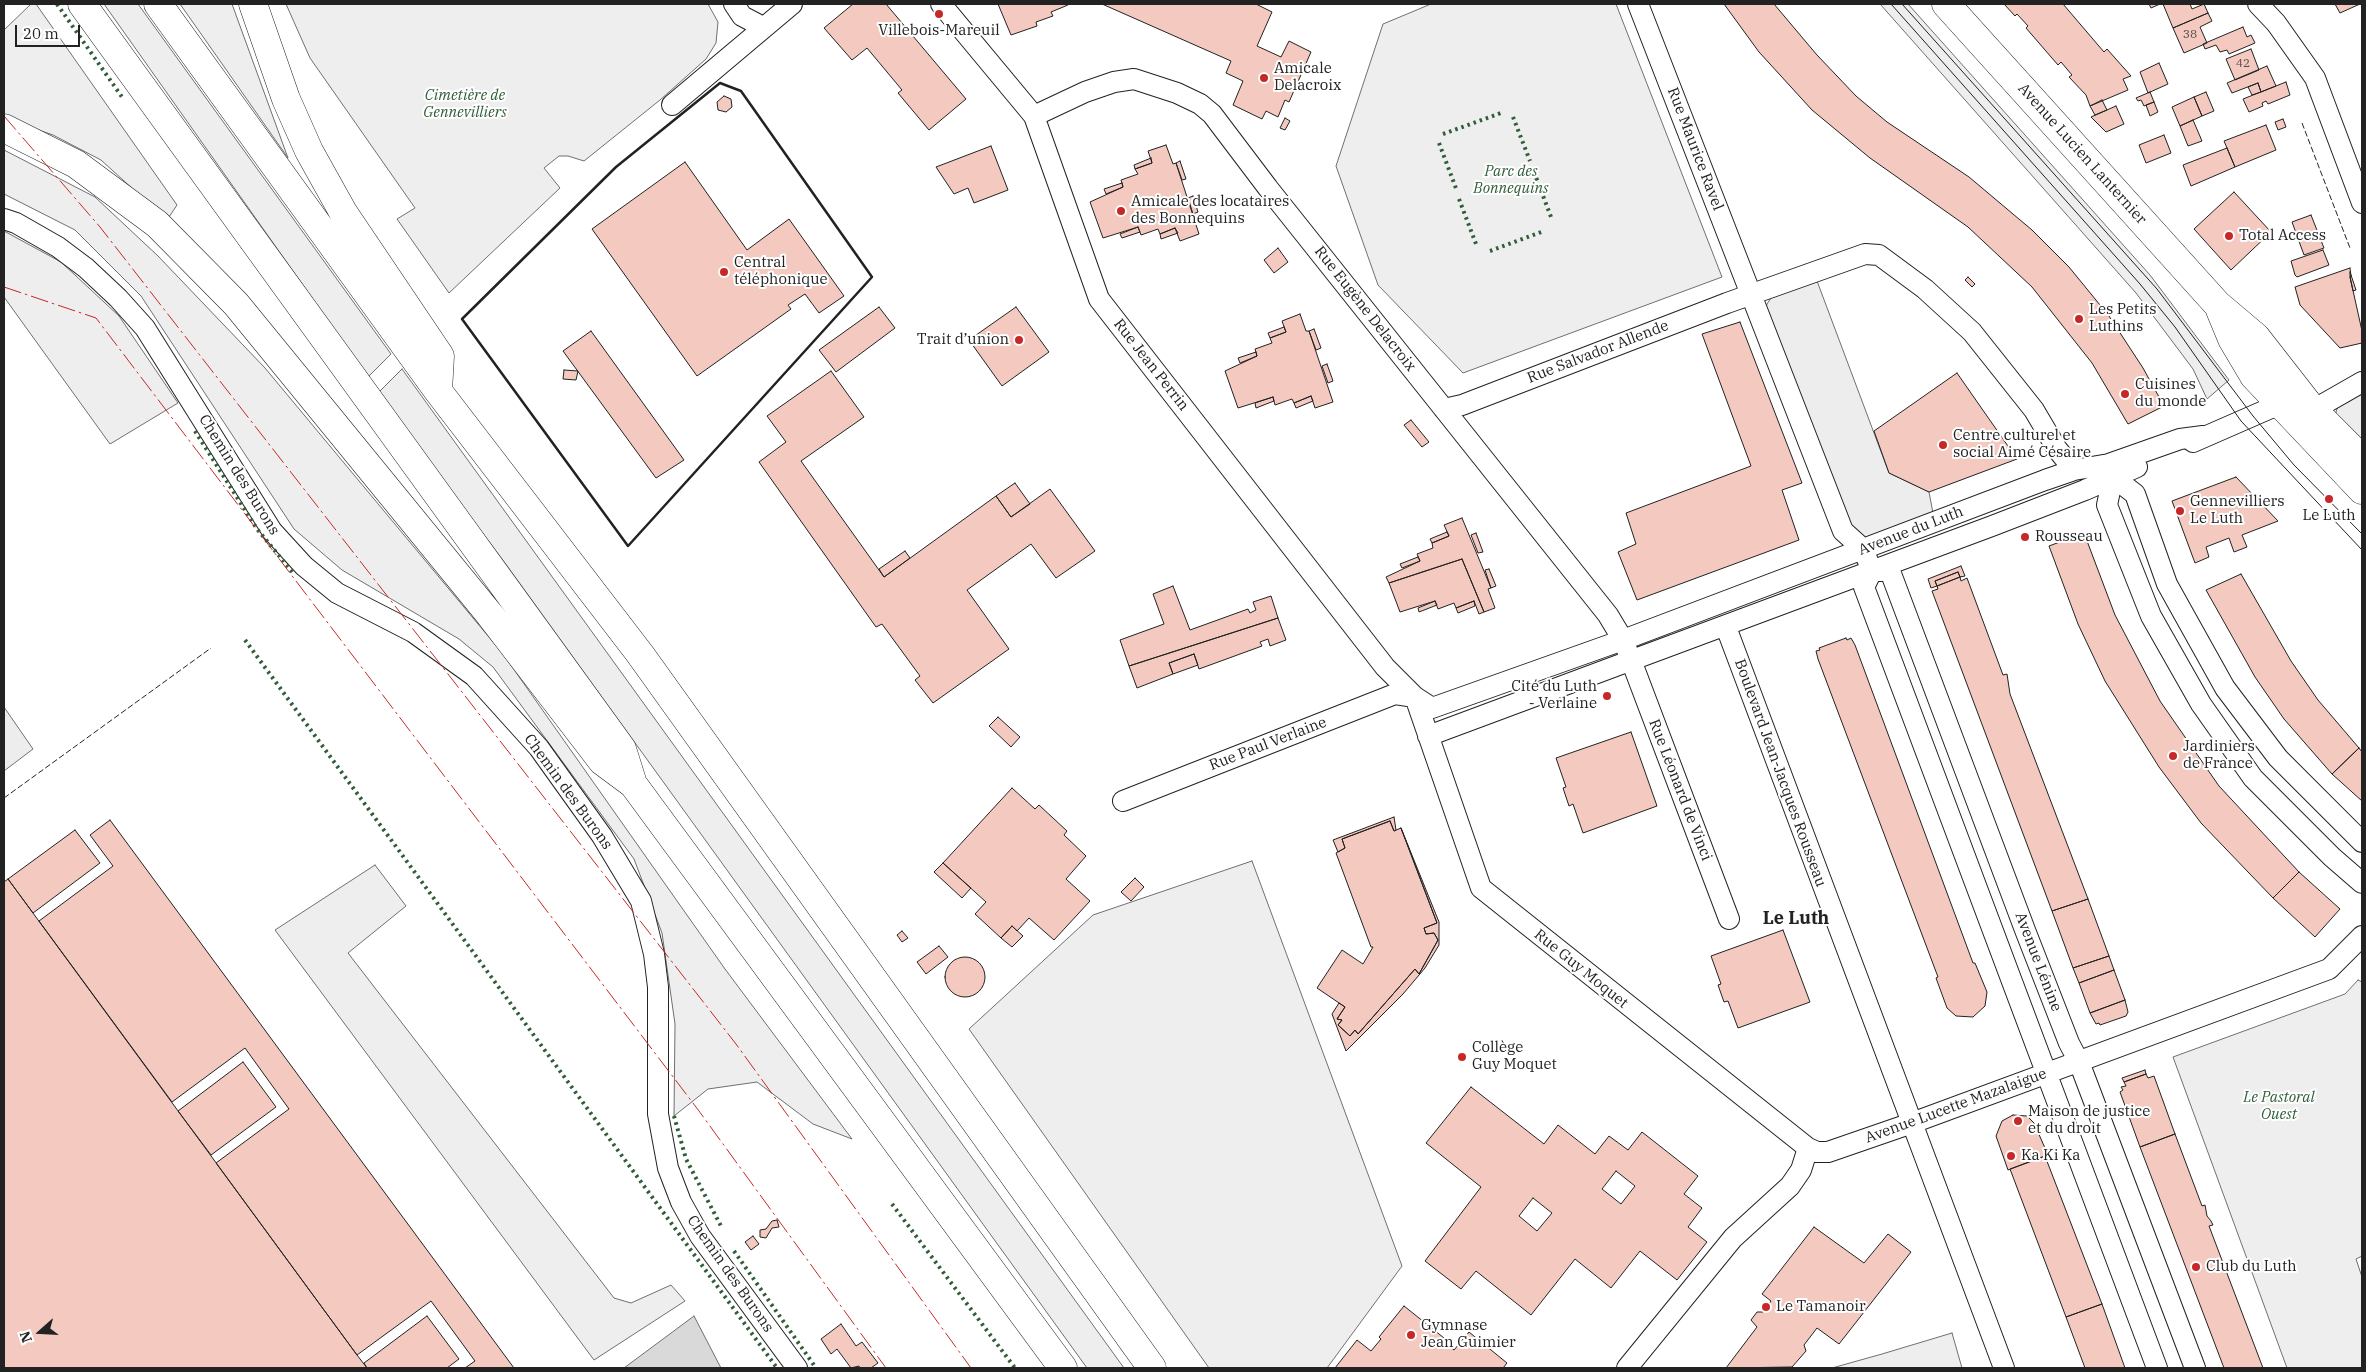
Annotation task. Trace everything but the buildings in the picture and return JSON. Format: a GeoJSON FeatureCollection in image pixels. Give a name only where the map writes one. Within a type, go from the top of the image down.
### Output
{"type":"FeatureCollection","features":[{"type":"Feature","properties":{"kind":"main road"},"geometry":{"type":"LineString","coordinates":[[82,4],[622,749],[634,784],[1063,1368]]}},
{"type":"Feature","properties":{"kind":"main road"},"geometry":{"type":"LineString","coordinates":[[158,4],[438,391],[640,654],[1152,1368]]}},
{"type":"Feature","properties":{"kind":"main road"},"geometry":{"type":"LineString","coordinates":[[253,4],[286,99],[309,151],[343,212],[440,356],[438,391]]}},
{"type":"Feature","properties":{"kind":"main road","name":"Avenue Lucien Lanternier"},"geometry":{"type":"LineString","coordinates":[[1946,4],[2218,304],[2256,337],[2313,410],[2362,459]]}},
{"type":"Feature","properties":{"kind":"main road"},"geometry":{"type":"LineString","coordinates":[[4,128],[76,164],[157,224],[236,304],[490,615],[602,762],[634,784]]}},
{"type":"Feature","properties":{"kind":"main road","name":"Avenue Lucien Lanternier"},"geometry":{"type":"LineString","coordinates":[[2218,304],[2232,339],[2252,372],[2362,490]]}},
{"type":"Feature","properties":{"kind":"street"},"geometry":{"type":"LineString","coordinates":[[734,4],[742,16],[764,27]]}},
{"type":"Feature","properties":{"kind":"street"},"geometry":{"type":"LineString","coordinates":[[672,105],[792,4]]}},
{"type":"Feature","properties":{"kind":"street","name":"Rue Jean Perrin"},"geometry":{"type":"LineString","coordinates":[[941,4],[1034,116],[1099,298],[1385,668],[1415,697]]}},
{"type":"Feature","properties":{"kind":"street","name":"Rue Maurice Ravel"},"geometry":{"type":"LineString","coordinates":[[1638,4],[1843,531],[1864,549]]}},
{"type":"Feature","properties":{"kind":"street"},"geometry":{"type":"LineString","coordinates":[[2258,4],[2276,23],[2315,78],[2362,203]]}},
{"type":"Feature","properties":{"kind":"street","name":"Rue Eugène Delacroix"},"geometry":{"type":"LineString","coordinates":[[1034,116],[1085,92],[1114,82],[1134,79],[1177,93],[1200,104],[1212,114],[1608,615],[1623,640],[1631,660]]}},
{"type":"Feature","properties":{"kind":"street","name":"Chemin des Burons"},"geometry":{"type":"LineString","coordinates":[[4,219],[16,223],[58,247],[86,268],[118,298],[145,328],[272,531],[304,566],[337,593],[413,632],[474,676],[539,748],[602,836],[641,901],[654,954],[658,987],[658,1114],[668,1168],[681,1202],[700,1236],[797,1368]]}},
{"type":"Feature","properties":{"kind":"street","name":"Rue Salvador Allende"},"geometry":{"type":"LineString","coordinates":[[1444,409],[1462,405],[1751,295],[1866,254],[1879,256],[1925,289],[1972,332],[2034,410],[2057,449],[2074,470]]}},
{"type":"Feature","properties":{"kind":"street"},"geometry":{"type":"LineString","coordinates":[[2280,404],[2313,410],[2362,382]]}},
{"type":"Feature","properties":{"kind":"street","name":"Avenue du Luth"},"geometry":{"type":"LineString","coordinates":[[1631,660],[1726,627],[2085,490],[2111,471],[2180,439],[2203,436],[2280,404]]}},
{"type":"Feature","properties":{"kind":"street","name":"Avenue du Luth"},"geometry":{"type":"LineString","coordinates":[[1623,640],[2074,470],[2111,471]]}},
{"type":"Feature","properties":{"kind":"street"},"geometry":{"type":"LineString","coordinates":[[2111,471],[2135,494],[2167,584],[2225,688],[2278,758],[2362,842]]}},
{"type":"Feature","properties":{"kind":"street"},"geometry":{"type":"LineString","coordinates":[[2111,471],[2107,506],[2151,616],[2200,704],[2254,778],[2332,856],[2362,883]]}},
{"type":"Feature","properties":{"kind":"street"},"geometry":{"type":"LineString","coordinates":[[1864,549],[1872,571]]}},
{"type":"Feature","properties":{"kind":"street","name":"Avenue Lénine"},"geometry":{"type":"LineString","coordinates":[[2157,1368],[1864,586],[1872,571],[1890,571],[2025,930],[2069,1043],[2079,1062],[2195,1368]]}},
{"type":"Feature","properties":{"kind":"street","name":"Boulevard Jean-Jacques Rousseau"},"geometry":{"type":"LineString","coordinates":[[1726,627],[2004,1368]]}},
{"type":"Feature","properties":{"kind":"street","name":"Rue Paul Verlaine"},"geometry":{"type":"LineString","coordinates":[[1123,801],[1395,694],[1415,697],[1432,708],[1623,640]]}},
{"type":"Feature","properties":{"kind":"street"},"geometry":{"type":"LineString","coordinates":[[1415,697],[1428,736],[1631,660]]}},
{"type":"Feature","properties":{"kind":"street","name":"Rue Léonard de Vinci"},"geometry":{"type":"LineString","coordinates":[[1631,660],[1729,920]]}},
{"type":"Feature","properties":{"kind":"street","name":"Rue Guy Moquet"},"geometry":{"type":"LineString","coordinates":[[1428,736],[1482,888],[1808,1148]]}},
{"type":"Feature","properties":{"kind":"street","name":"Avenue Lucette Mazalaigue"},"geometry":{"type":"LineString","coordinates":[[1808,1148],[1817,1152],[1828,1152],[2048,1074],[2328,969],[2362,936]]}},
{"type":"Feature","properties":{"kind":"street"},"geometry":{"type":"LineString","coordinates":[[1627,1368],[1733,1238],[1790,1186],[1801,1170],[1808,1148]]}},
{"type":"Feature","properties":{"kind":"green space"},"geometry":{"type":"Polygon","coordinates":[[[31,4],[36,4],[177,205],[167,220],[101,160],[53,135],[4,118],[4,30],[31,4]]]}},
{"type":"Feature","properties":{"kind":"green space"},"geometry":{"type":"Polygon","coordinates":[[[104,4],[138,4],[391,354],[368,377],[104,4]]]}},
{"type":"Feature","properties":{"kind":"green space"},"geometry":{"type":"Polygon","coordinates":[[[180,4],[232,4],[288,158],[225,68],[180,4]]]}},
{"type":"Feature","properties":{"kind":"green space","name":"Cimetière de Gennevilliers"},"geometry":{"type":"Polygon","coordinates":[[[286,4],[708,4],[718,22],[716,43],[706,59],[660,100],[584,161],[568,156],[559,156],[544,168],[560,188],[449,293],[397,219],[415,208],[310,58],[286,4]]]}},
{"type":"Feature","properties":{"kind":"green space","name":"Parc des Bonnequins"},"geometry":{"type":"Polygon","coordinates":[[[1431,4],[1616,4],[1722,277],[1463,373],[1378,285],[1336,166],[1383,24],[1431,4]]]}},
{"type":"Feature","properties":{"kind":"green space"},"geometry":{"type":"Polygon","coordinates":[[[1880,4],[1908,4],[2150,275],[2229,380],[2207,399],[2193,369],[2136,293],[1880,4]]]}},
{"type":"Feature","properties":{"kind":"green space"},"geometry":{"type":"Polygon","coordinates":[[[4,150],[95,197],[158,256],[265,368],[503,654],[725,969],[852,1139],[813,1124],[757,1082],[708,1089],[674,1116],[675,1024],[662,933],[634,859],[493,667],[459,639],[342,570],[294,529],[141,296],[75,230],[4,194],[4,150]]]}},
{"type":"Feature","properties":{"kind":"green space"},"geometry":{"type":"Polygon","coordinates":[[[4,231],[61,262],[119,316],[178,403],[110,444],[4,297],[4,231]]]}},
{"type":"Feature","properties":{"kind":"green space"},"geometry":{"type":"Polygon","coordinates":[[[402,369],[1124,1368],[1087,1368],[505,563],[378,393],[402,369]]]}},
{"type":"Feature","properties":{"kind":"green space"},"geometry":{"type":"Polygon","coordinates":[[[1252,861],[1402,1266],[1327,1368],[1209,1368],[969,1029],[1093,915],[1252,861]]]}},
{"type":"Feature","properties":{"kind":"green space"},"geometry":{"type":"Polygon","coordinates":[[[375,865],[406,906],[348,953],[614,1298],[631,1303],[671,1285],[685,1301],[594,1360],[275,930],[375,865]]]}},
{"type":"Feature","properties":{"kind":"green space","name":"Le Pastoral Ouest"},"geometry":{"type":"Polygon","coordinates":[[[2358,980],[2362,982],[2362,1256],[2356,1259],[2362,1277],[2362,1368],[2287,1368],[2173,1057],[2345,994],[2358,980]]]}},
{"type":"Feature","properties":{"kind":"green space"},"geometry":{"type":"Polygon","coordinates":[[[1952,1333],[1962,1368],[1832,1368],[1882,1354],[1952,1333]]]}},
{"type":"Feature","properties":{"kind":"shaded area"},"geometry":{"type":"Polygon","coordinates":[[[1817,281],[1889,473],[1929,492],[1933,513],[1865,541],[1849,528],[1765,312],[1767,304],[1773,295],[1817,281]]]}},
{"type":"Feature","properties":{"kind":"shaded area"},"geometry":{"type":"Polygon","coordinates":[[[2362,392],[2362,447],[2337,419],[2336,412],[2338,405],[2362,392]]]}},
{"type":"Feature","properties":{"kind":"shaded area"},"geometry":{"type":"Polygon","coordinates":[[[4,707],[33,749],[4,771],[4,707]]]}},
{"type":"Feature","properties":{"kind":"shaded area"},"geometry":{"type":"Polygon","coordinates":[[[694,1316],[721,1368],[624,1368],[694,1316]]]}},
{"type":"Feature","properties":{"kind":"tram line"},"geometry":{"type":"LineString","coordinates":[[1891,4],[2140,284],[2175,327],[2241,421],[2362,550]]}},
{"type":"Feature","properties":{"kind":"tram line"},"geometry":{"type":"LineString","coordinates":[[1902,4],[2157,289],[2253,416],[2294,465],[2362,534]]}},
{"type":"Feature","properties":{"kind":"hedge"},"geometry":{"type":"LineString","coordinates":[[57,4],[122,97]]}},
{"type":"Feature","properties":{"kind":"hedge"},"geometry":{"type":"LineString","coordinates":[[1443,134],[1501,113]]}},
{"type":"Feature","properties":{"kind":"hedge"},"geometry":{"type":"LineString","coordinates":[[1513,117],[1530,161]]}},
{"type":"Feature","properties":{"kind":"hedge"},"geometry":{"type":"LineString","coordinates":[[1439,143],[1457,191]]}},
{"type":"Feature","properties":{"kind":"hedge"},"geometry":{"type":"LineString","coordinates":[[1534,172],[1551,217]]}},
{"type":"Feature","properties":{"kind":"hedge"},"geometry":{"type":"LineString","coordinates":[[1459,199],[1476,244]]}},
{"type":"Feature","properties":{"kind":"hedge"},"geometry":{"type":"LineString","coordinates":[[1490,251],[1544,231]]}},
{"type":"Feature","properties":{"kind":"hedge"},"geometry":{"type":"LineString","coordinates":[[195,431],[257,529],[294,574]]}},
{"type":"Feature","properties":{"kind":"hedge"},"geometry":{"type":"LineString","coordinates":[[245,640],[777,1368]]}},
{"type":"Feature","properties":{"kind":"hedge"},"geometry":{"type":"LineString","coordinates":[[674,1116],[686,1159],[721,1226]]}},
{"type":"Feature","properties":{"kind":"hedge"},"geometry":{"type":"LineString","coordinates":[[892,1204],[1015,1368]]}},
{"type":"Feature","properties":{"kind":"hedge"},"geometry":{"type":"LineString","coordinates":[[734,1251],[816,1368]]}},
{"type":"Feature","properties":{"kind":"fence"},"geometry":{"type":"LineString","coordinates":[[2302,123],[2350,248]]}},
{"type":"Feature","properties":{"kind":"fence"},"geometry":{"type":"LineString","coordinates":[[4,798],[211,648]]}},
{"type":"Feature","properties":{"kind":"wall"},"geometry":{"type":"LineString","coordinates":[[720,83],[741,91],[872,277],[628,546],[462,319],[616,167],[720,83]]}},
{"type":"Feature","properties":{"kind":"power"},"geometry":{"type":"LineString","coordinates":[[4,116],[100,227],[736,1044],[971,1368]]}},
{"type":"Feature","properties":{"kind":"power"},"geometry":{"type":"LineString","coordinates":[[4,287],[96,318],[699,1111],[886,1368]]}},
{"type":"Feature","properties":{"kind":"place","name":"Villebois-Mareuil"},"geometry":{"type":"Point","coordinates":[939,14]}},
{"type":"Feature","properties":{"kind":"place","name":"Amicale Delacroix"},"geometry":{"type":"Point","coordinates":[1264,78]}},
{"type":"Feature","properties":{"kind":"place","name":"Amicale des locataires des Bonnequins"},"geometry":{"type":"Point","coordinates":[1121,211]}},
{"type":"Feature","properties":{"kind":"place","name":"Total Access"},"geometry":{"type":"Point","coordinates":[2229,236]}},
{"type":"Feature","properties":{"kind":"place","name":"Central téléphonique"},"geometry":{"type":"Point","coordinates":[724,272]}},
{"type":"Feature","properties":{"kind":"place","name":"Les Petits Luthins"},"geometry":{"type":"Point","coordinates":[2079,319]}},
{"type":"Feature","properties":{"kind":"place","name":"Trait d’union"},"geometry":{"type":"Point","coordinates":[1019,340]}},
{"type":"Feature","properties":{"kind":"place","name":"Cuisines du monde"},"geometry":{"type":"Point","coordinates":[2125,394]}},
{"type":"Feature","properties":{"kind":"place","name":"Centre culturel et social Aimé Césaire"},"geometry":{"type":"Point","coordinates":[1943,445]}},
{"type":"Feature","properties":{"kind":"place","name":"Le Luth"},"geometry":{"type":"Point","coordinates":[2329,499]}},
{"type":"Feature","properties":{"kind":"place","name":"Gennevilliers Le Luth"},"geometry":{"type":"Point","coordinates":[2180,511]}},
{"type":"Feature","properties":{"kind":"place","name":"Rousseau"},"geometry":{"type":"Point","coordinates":[2025,537]}},
{"type":"Feature","properties":{"kind":"place","name":"Cité du Luth - Verlaine"},"geometry":{"type":"Point","coordinates":[1607,696]}},
{"type":"Feature","properties":{"kind":"place","name":"Jardiniers de France"},"geometry":{"type":"Point","coordinates":[2173,756]}},
{"type":"Feature","properties":{"kind":"place","name":"Collège Guy Moquet"},"geometry":{"type":"Point","coordinates":[1462,1057]}},
{"type":"Feature","properties":{"kind":"place","name":"Maison de justice et du droit"},"geometry":{"type":"Point","coordinates":[2018,1121]}},
{"type":"Feature","properties":{"kind":"place","name":"Ka Ki Ka"},"geometry":{"type":"Point","coordinates":[2011,1156]}},
{"type":"Feature","properties":{"kind":"place","name":"Club du Luth"},"geometry":{"type":"Point","coordinates":[2196,1267]}},
{"type":"Feature","properties":{"kind":"place","name":"Le Tamanoir"},"geometry":{"type":"Point","coordinates":[1766,1307]}},
{"type":"Feature","properties":{"kind":"place","name":"Gymnase Jean Guimier"},"geometry":{"type":"Point","coordinates":[1411,1335]}},
{"type":"Feature","properties":{"kind":"district","name":"Le Luth"},"geometry":{"type":"Point","coordinates":[1796,919]}}]}
